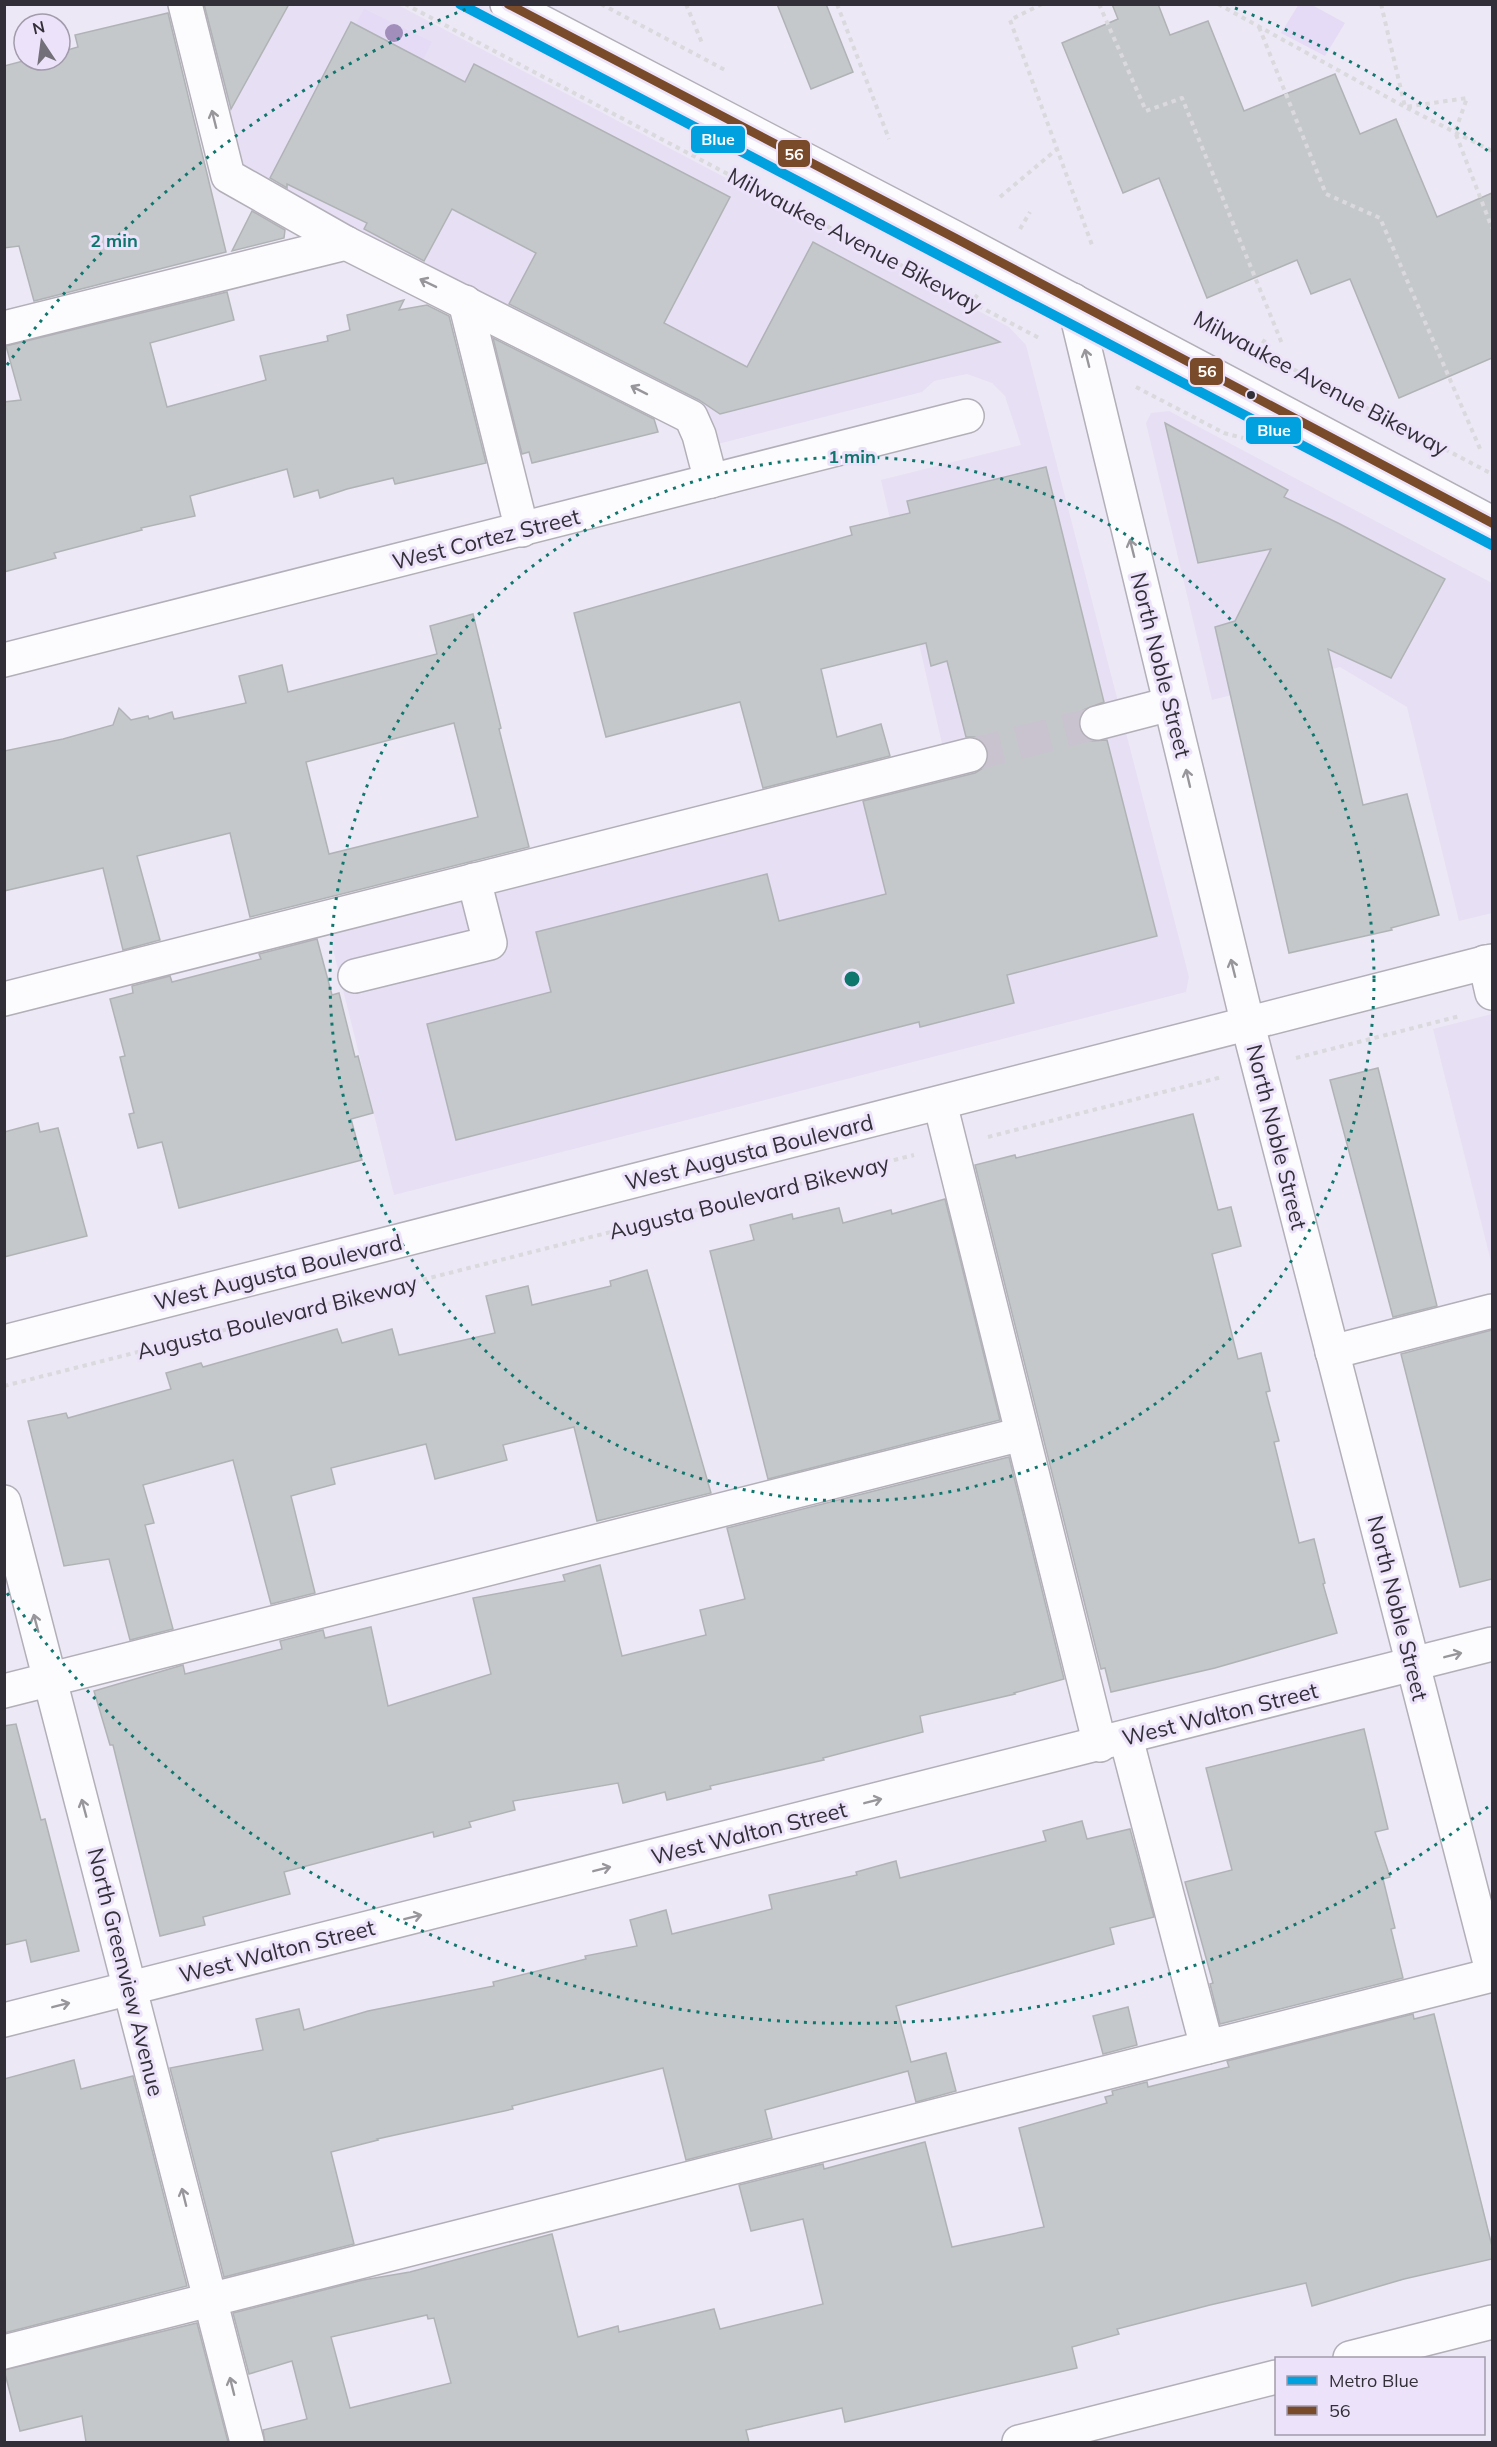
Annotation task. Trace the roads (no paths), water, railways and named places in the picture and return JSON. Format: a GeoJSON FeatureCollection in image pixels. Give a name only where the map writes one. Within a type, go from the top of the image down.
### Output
{"type":"FeatureCollection","features":[{"type":"Feature","properties":{"kind":"street"},"geometry":{"type":"LineString","coordinates":[[185,4],[228,176],[346,243],[691,417],[699,435],[711,481]]}},
{"type":"Feature","properties":{"kind":"street"},"geometry":{"type":"LineString","coordinates":[[507,4],[1073,300],[1492,523]]}},
{"type":"Feature","properties":{"kind":"street"},"geometry":{"type":"LineString","coordinates":[[4,328],[346,243]]}},
{"type":"Feature","properties":{"kind":"street","name":"North Noble Street"},"geometry":{"type":"LineString","coordinates":[[1073,300],[1248,1025],[1492,1971]]}},
{"type":"Feature","properties":{"kind":"street"},"geometry":{"type":"LineString","coordinates":[[465,302],[522,530]]}},
{"type":"Feature","properties":{"kind":"street","name":"West Cortez Street"},"geometry":{"type":"LineString","coordinates":[[4,660],[967,416]]}},
{"type":"Feature","properties":{"kind":"street"},"geometry":{"type":"LineString","coordinates":[[1097,723],[1170,704]]}},
{"type":"Feature","properties":{"kind":"street"},"geometry":{"type":"LineString","coordinates":[[4,999],[970,755]]}},
{"type":"Feature","properties":{"kind":"street"},"geometry":{"type":"LineString","coordinates":[[355,976],[490,943],[474,880]]}},
{"type":"Feature","properties":{"kind":"street","name":"West Augusta Boulevard"},"geometry":{"type":"LineString","coordinates":[[4,1342],[1248,1025],[1485,982]]}},
{"type":"Feature","properties":{"kind":"street"},"geometry":{"type":"LineString","coordinates":[[939,1103],[1022,1434],[1113,1741],[1208,2047]]}},
{"type":"Feature","properties":{"kind":"street"},"geometry":{"type":"LineString","coordinates":[[1332,1352],[1492,1311]]}},
{"type":"Feature","properties":{"kind":"street"},"geometry":{"type":"LineString","coordinates":[[4,1691],[1022,1434]]}},
{"type":"Feature","properties":{"kind":"street","name":"North Greenview Avenue"},"geometry":{"type":"LineString","coordinates":[[4,1502],[247,2442]]}},
{"type":"Feature","properties":{"kind":"street","name":"West Walton Street"},"geometry":{"type":"LineString","coordinates":[[4,2019],[1492,1644]]}},
{"type":"Feature","properties":{"kind":"street"},"geometry":{"type":"LineString","coordinates":[[4,2352],[1492,1975]]}},
{"type":"Feature","properties":{"kind":"street"},"geometry":{"type":"LineString","coordinates":[[1354,2357],[1492,2322]]}},
{"type":"Feature","properties":{"kind":"street"},"geometry":{"type":"LineString","coordinates":[[1019,2442],[1275,2377]]}},
{"type":"Feature","properties":{"kind":"tunnel"},"geometry":{"type":"LineString","coordinates":[[970,755],[1097,723]]}},
{"type":"Feature","properties":{"kind":"metro line","name":"Blue"},"geometry":{"type":"LineString","coordinates":[[460,4],[1492,545]]}}]}
